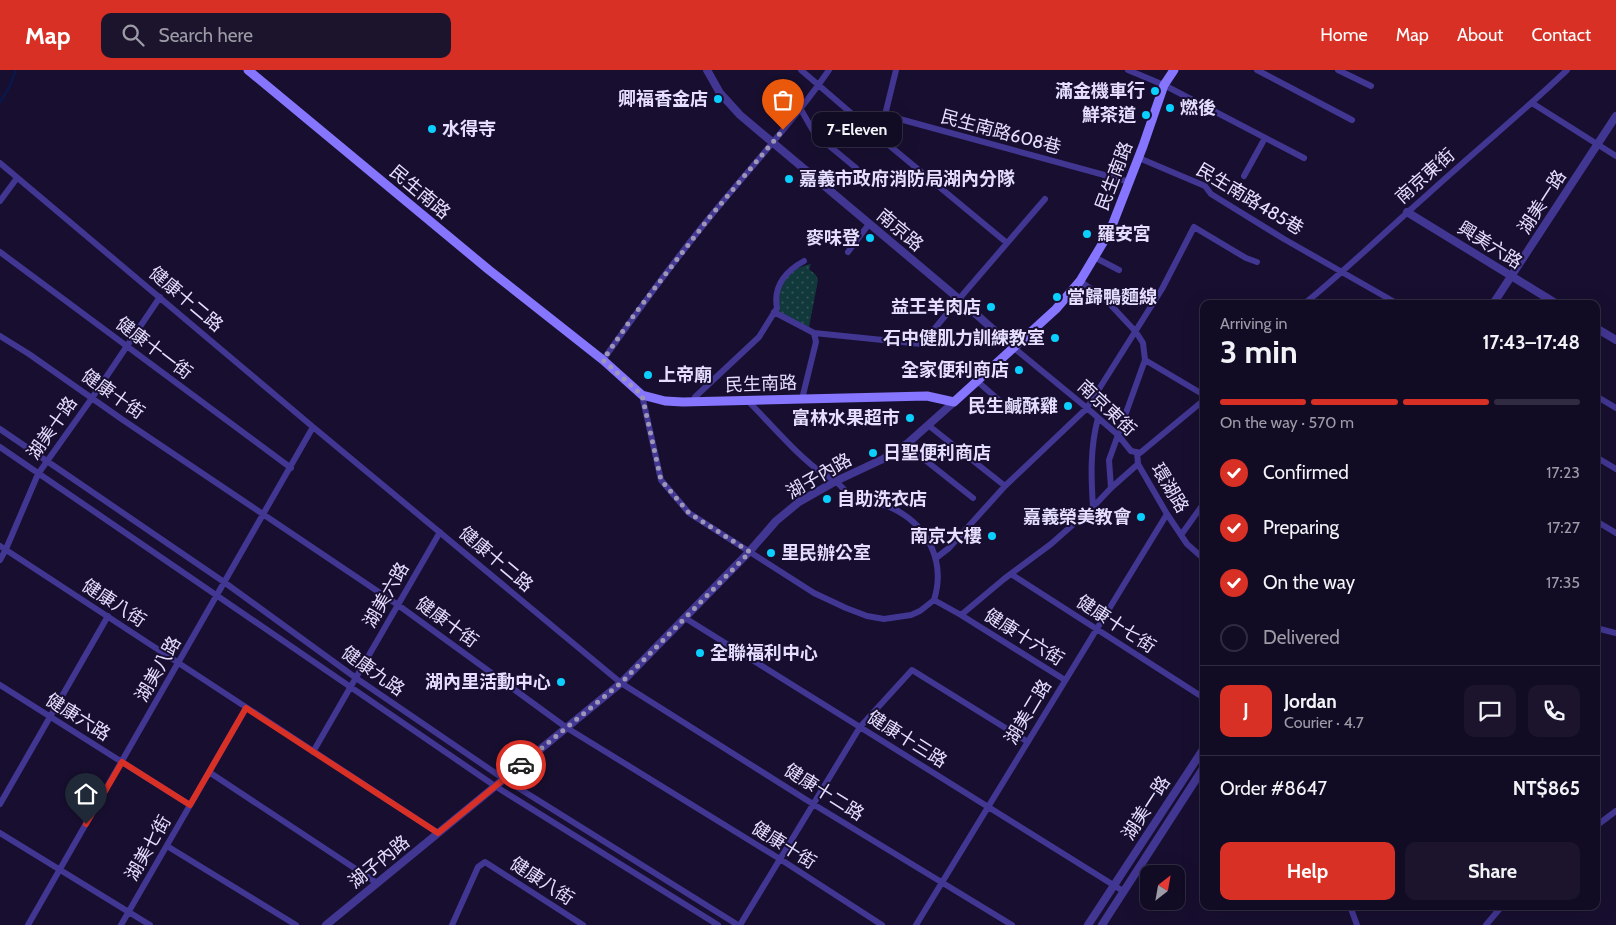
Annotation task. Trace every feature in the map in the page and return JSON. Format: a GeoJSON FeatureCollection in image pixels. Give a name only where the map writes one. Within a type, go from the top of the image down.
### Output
{"type":"FeatureCollection","features":[{"type":"Feature","properties":{"kind":"main road","name":"民生南路"},"geometry":{"type":"LineString","coordinates":[[248,70],[483,265],[603,360],[642,395],[665,401],[694,402],[927,396],[954,402],[1056,309],[1080,281],[1110,231],[1139,158],[1164,85],[1174,70]]}},
{"type":"Feature","properties":{"kind":"street","name":"南京路"},"geometry":{"type":"LineString","coordinates":[[707,70],[720,93],[740,115],[959,299],[1014,348]]}},
{"type":"Feature","properties":{"kind":"street"},"geometry":{"type":"LineString","coordinates":[[801,70],[1007,243]]}},
{"type":"Feature","properties":{"kind":"street"},"geometry":{"type":"LineString","coordinates":[[603,360],[634,315],[703,225],[773,143],[829,70]]}},
{"type":"Feature","properties":{"kind":"street"},"geometry":{"type":"LineString","coordinates":[[873,132],[885,115],[896,70]]}},
{"type":"Feature","properties":{"kind":"street"},"geometry":{"type":"LineString","coordinates":[[1128,70],[1164,85],[1304,158]]}},
{"type":"Feature","properties":{"kind":"street"},"geometry":{"type":"LineString","coordinates":[[1257,70],[1352,120]]}},
{"type":"Feature","properties":{"kind":"street"},"geometry":{"type":"LineString","coordinates":[[1338,70],[1371,86]]}},
{"type":"Feature","properties":{"kind":"street","name":"南京東街"},"geometry":{"type":"LineString","coordinates":[[1309,300],[1343,272],[1407,212],[1567,70]]}},
{"type":"Feature","properties":{"kind":"street"},"geometry":{"type":"LineString","coordinates":[[1532,103],[1616,156]]}},
{"type":"Feature","properties":{"kind":"street"},"geometry":{"type":"LineString","coordinates":[[800,108],[815,134],[856,168]]}},
{"type":"Feature","properties":{"kind":"street","name":"民生南路608巷"},"geometry":{"type":"LineString","coordinates":[[885,115],[1130,182]]}},
{"type":"Feature","properties":{"kind":"street","name":"湖美一路"},"geometry":{"type":"LineString","coordinates":[[1496,300],[1616,116]]}},
{"type":"Feature","properties":{"kind":"street"},"geometry":{"type":"LineString","coordinates":[[1244,176],[1265,138]]}},
{"type":"Feature","properties":{"kind":"street","name":"民生南路485巷"},"geometry":{"type":"LineString","coordinates":[[1139,158],[1205,186],[1211,194],[1391,300]]}},
{"type":"Feature","properties":{"kind":"street","name":"健康十二路"},"geometry":{"type":"LineString","coordinates":[[0,163],[621,683],[813,804],[1012,925]]}},
{"type":"Feature","properties":{"kind":"street"},"geometry":{"type":"LineString","coordinates":[[0,201],[17,178]]}},
{"type":"Feature","properties":{"kind":"street"},"geometry":{"type":"LineString","coordinates":[[774,312],[814,333],[922,344],[1045,199]]}},
{"type":"Feature","properties":{"kind":"street","name":"興美六路"},"geometry":{"type":"LineString","coordinates":[[1407,212],[1551,300]]}},
{"type":"Feature","properties":{"kind":"street"},"geometry":{"type":"LineString","coordinates":[[848,252],[869,224]]}},
{"type":"Feature","properties":{"kind":"street"},"geometry":{"type":"LineString","coordinates":[[936,558],[949,548],[1005,486],[1087,408],[1162,289],[1194,227],[1246,258],[1257,262]]}},
{"type":"Feature","properties":{"kind":"street","name":"健康十一街"},"geometry":{"type":"LineString","coordinates":[[0,252],[291,468]]}},
{"type":"Feature","properties":{"kind":"street"},"geometry":{"type":"LineString","coordinates":[[1094,257],[1119,270]]}},
{"type":"Feature","properties":{"kind":"street"},"geometry":{"type":"LineString","coordinates":[[694,402],[695,397],[759,337],[777,308],[775,297],[781,282],[791,268],[804,261]]}},
{"type":"Feature","properties":{"kind":"street"},"geometry":{"type":"LineString","coordinates":[[1080,281],[1107,301],[1136,332],[1143,343],[1145,360],[1109,460],[1111,488]]}},
{"type":"Feature","properties":{"kind":"street","name":"湖美十路"},"geometry":{"type":"LineString","coordinates":[[0,560],[3,548],[38,474],[92,398],[160,296]]}},
{"type":"Feature","properties":{"kind":"street"},"geometry":{"type":"LineString","coordinates":[[1600,330],[1616,340]]}},
{"type":"Feature","properties":{"kind":"street"},"geometry":{"type":"LineString","coordinates":[[802,399],[816,342],[814,333]]}},
{"type":"Feature","properties":{"kind":"street","name":"健康十街"},"geometry":{"type":"LineString","coordinates":[[0,336],[398,605],[566,728],[780,859],[882,925]]}},
{"type":"Feature","properties":{"kind":"street","name":"南京東街"},"geometry":{"type":"LineString","coordinates":[[1014,348],[1118,435],[1132,451],[1140,453],[1200,403]]}},
{"type":"Feature","properties":{"kind":"street"},"geometry":{"type":"LineString","coordinates":[[1145,360],[1200,393]]}},
{"type":"Feature","properties":{"kind":"street"},"geometry":{"type":"LineString","coordinates":[[977,381],[1009,409]]}},
{"type":"Feature","properties":{"kind":"street"},"geometry":{"type":"LineString","coordinates":[[642,395],[661,480],[689,513],[814,593],[867,616],[884,619],[911,615],[920,611],[934,600],[939,578],[933,548],[926,536],[911,520],[891,507],[851,496],[836,481],[824,475],[799,453],[748,401]]}},
{"type":"Feature","properties":{"kind":"street"},"geometry":{"type":"LineString","coordinates":[[1600,398],[1616,408]]}},
{"type":"Feature","properties":{"kind":"street","name":"湖子內路"},"geometry":{"type":"LineString","coordinates":[[326,925],[621,683],[750,552],[776,521],[798,502],[836,481],[883,459],[908,443],[954,402]]}},
{"type":"Feature","properties":{"kind":"street"},"geometry":{"type":"LineString","coordinates":[[1094,507],[1091,464],[1092,447],[1098,418]]}},
{"type":"Feature","properties":{"kind":"street"},"geometry":{"type":"LineString","coordinates":[[928,425],[1005,486]]}},
{"type":"Feature","properties":{"kind":"street","name":"湖美八路"},"geometry":{"type":"LineString","coordinates":[[28,925],[313,427]]}},
{"type":"Feature","properties":{"kind":"street","name":"健康九路"},"geometry":{"type":"LineString","coordinates":[[0,429],[224,582],[356,678],[504,779],[739,925]]}},
{"type":"Feature","properties":{"kind":"street"},"geometry":{"type":"LineString","coordinates":[[908,443],[920,456],[973,498]]}},
{"type":"Feature","properties":{"kind":"street"},"geometry":{"type":"LineString","coordinates":[[0,447],[495,786],[718,925]]}},
{"type":"Feature","properties":{"kind":"street","name":"環湖路"},"geometry":{"type":"LineString","coordinates":[[1137,452],[1138,464],[1167,514],[1188,544],[1200,554]]}},
{"type":"Feature","properties":{"kind":"street"},"geometry":{"type":"LineString","coordinates":[[1600,459],[1616,469]]}},
{"type":"Feature","properties":{"kind":"street","name":"健康十六街"},"geometry":{"type":"LineString","coordinates":[[1065,680],[961,615],[1051,544],[1094,507],[1111,488],[1138,464]]}},
{"type":"Feature","properties":{"kind":"street"},"geometry":{"type":"LineString","coordinates":[[1181,535],[1200,509]]}},
{"type":"Feature","properties":{"kind":"street","name":"湖美二路"},"geometry":{"type":"LineString","coordinates":[[916,925],[1167,514]]}},
{"type":"Feature","properties":{"kind":"street"},"geometry":{"type":"LineString","coordinates":[[1600,523],[1616,533]]}},
{"type":"Feature","properties":{"kind":"street","name":"湖美六路"},"geometry":{"type":"LineString","coordinates":[[313,752],[440,532]]}},
{"type":"Feature","properties":{"kind":"street","name":"健康八街"},"geometry":{"type":"LineString","coordinates":[[3,548],[438,833]]}},
{"type":"Feature","properties":{"kind":"street","name":"健康十七街"},"geometry":{"type":"LineString","coordinates":[[1011,574],[1200,695]]}},
{"type":"Feature","properties":{"kind":"street"},"geometry":{"type":"LineString","coordinates":[[934,600],[961,615]]}},
{"type":"Feature","properties":{"kind":"street"},"geometry":{"type":"LineString","coordinates":[[0,804],[108,616]]}},
{"type":"Feature","properties":{"kind":"street","name":"健康十三路"},"geometry":{"type":"LineString","coordinates":[[685,618],[1113,885]]}},
{"type":"Feature","properties":{"kind":"street"},"geometry":{"type":"LineString","coordinates":[[1600,629],[1616,633]]}},
{"type":"Feature","properties":{"kind":"street"},"geometry":{"type":"LineString","coordinates":[[739,925],[860,727],[912,670],[1028,742]]}},
{"type":"Feature","properties":{"kind":"street","name":"健康六路"},"geometry":{"type":"LineString","coordinates":[[0,685],[190,805]]}},
{"type":"Feature","properties":{"kind":"street","name":"湖美七街"},"geometry":{"type":"LineString","coordinates":[[121,925],[246,708]]}},
{"type":"Feature","properties":{"kind":"street","name":"湖美一路"},"geometry":{"type":"LineString","coordinates":[[1088,925],[1200,754]]}},
{"type":"Feature","properties":{"kind":"street"},"geometry":{"type":"LineString","coordinates":[[209,772],[377,883]]}},
{"type":"Feature","properties":{"kind":"street"},"geometry":{"type":"LineString","coordinates":[[1102,925],[1200,773]]}},
{"type":"Feature","properties":{"kind":"street"},"geometry":{"type":"LineString","coordinates":[[1600,823],[1616,811]]}},
{"type":"Feature","properties":{"kind":"street"},"geometry":{"type":"LineString","coordinates":[[0,833],[150,925]]}},
{"type":"Feature","properties":{"kind":"street"},"geometry":{"type":"LineString","coordinates":[[167,846],[296,925]]}},
{"type":"Feature","properties":{"kind":"street","name":"健康八街"},"geometry":{"type":"LineString","coordinates":[[452,925],[478,868],[485,862],[584,925]]}},
{"type":"Feature","properties":{"kind":"street"},"geometry":{"type":"LineString","coordinates":[[1113,885],[1123,891]]}},
{"type":"Feature","properties":{"kind":"street"},"geometry":{"type":"LineString","coordinates":[[1351,910],[1357,925]]}},
{"type":"Feature","properties":{"kind":"street"},"geometry":{"type":"LineString","coordinates":[[1486,925],[1499,910]]}},
{"type":"Feature","properties":{"kind":"green space"},"geometry":{"type":"Polygon","coordinates":[[[811,264],[809,269],[816,275],[818,280],[809,327],[798,323],[779,311],[778,302],[781,286],[789,274],[802,266],[811,264]]]}},
{"type":"Feature","properties":{"kind":"waterway"},"geometry":{"type":"LineString","coordinates":[[0,102],[10,86],[16,70]]}},
{"type":"Feature","properties":{"kind":"way so far"},"geometry":{"type":"LineString","coordinates":[[521,765],[621,683],[750,552],[689,513],[661,480],[642,395],[603,360],[634,315],[679,256],[783,130]]}},
{"type":"Feature","properties":{"kind":"place","name":"滿金機車行"},"geometry":{"type":"Point","coordinates":[1155,91]}},
{"type":"Feature","properties":{"kind":"place","name":"卿福香金店"},"geometry":{"type":"Point","coordinates":[718,99]}},
{"type":"Feature","properties":{"kind":"place","name":"燃後"},"geometry":{"type":"Point","coordinates":[1170,108]}},
{"type":"Feature","properties":{"kind":"place","name":"鮮茶道"},"geometry":{"type":"Point","coordinates":[1146,115]}},
{"type":"Feature","properties":{"kind":"place","name":"水得寺"},"geometry":{"type":"Point","coordinates":[432,129]}},
{"type":"Feature","properties":{"kind":"place","name":"7-Eleven"},"geometry":{"type":"Point","coordinates":[783,130]}},
{"type":"Feature","properties":{"kind":"place","name":"嘉義市政府消防局湖內分隊"},"geometry":{"type":"Point","coordinates":[789,179]}},
{"type":"Feature","properties":{"kind":"place","name":"羅安宮"},"geometry":{"type":"Point","coordinates":[1087,234]}},
{"type":"Feature","properties":{"kind":"place","name":"麥味登"},"geometry":{"type":"Point","coordinates":[870,238]}},
{"type":"Feature","properties":{"kind":"place","name":"當歸鴨麵線"},"geometry":{"type":"Point","coordinates":[1057,297]}},
{"type":"Feature","properties":{"kind":"place","name":"益王羊肉店"},"geometry":{"type":"Point","coordinates":[991,307]}},
{"type":"Feature","properties":{"kind":"place","name":"石中健肌力訓練教室"},"geometry":{"type":"Point","coordinates":[1055,338]}},
{"type":"Feature","properties":{"kind":"place","name":"全家便利商店"},"geometry":{"type":"Point","coordinates":[1019,370]}},
{"type":"Feature","properties":{"kind":"place","name":"上帝廟"},"geometry":{"type":"Point","coordinates":[648,375]}},
{"type":"Feature","properties":{"kind":"place","name":"民生鹹酥雞"},"geometry":{"type":"Point","coordinates":[1068,406]}},
{"type":"Feature","properties":{"kind":"place","name":"富林水果超市"},"geometry":{"type":"Point","coordinates":[910,418]}},
{"type":"Feature","properties":{"kind":"place","name":"日聖便利商店"},"geometry":{"type":"Point","coordinates":[873,453]}},
{"type":"Feature","properties":{"kind":"place","name":"自助洗衣店"},"geometry":{"type":"Point","coordinates":[827,499]}},
{"type":"Feature","properties":{"kind":"place","name":"嘉義榮美教會"},"geometry":{"type":"Point","coordinates":[1141,517]}},
{"type":"Feature","properties":{"kind":"place","name":"南京大樓"},"geometry":{"type":"Point","coordinates":[992,536]}},
{"type":"Feature","properties":{"kind":"place","name":"里民辦公室"},"geometry":{"type":"Point","coordinates":[771,553]}},
{"type":"Feature","properties":{"kind":"place","name":"全聯福利中心"},"geometry":{"type":"Point","coordinates":[700,653]}},
{"type":"Feature","properties":{"kind":"place","name":"湖內里活動中心"},"geometry":{"type":"Point","coordinates":[561,682]}},
{"type":"Feature","properties":{"kind":"route"},"geometry":{"type":"LineString","coordinates":[[86,824],[122,762],[190,805],[246,708],[438,833],[521,765]]}}]}
